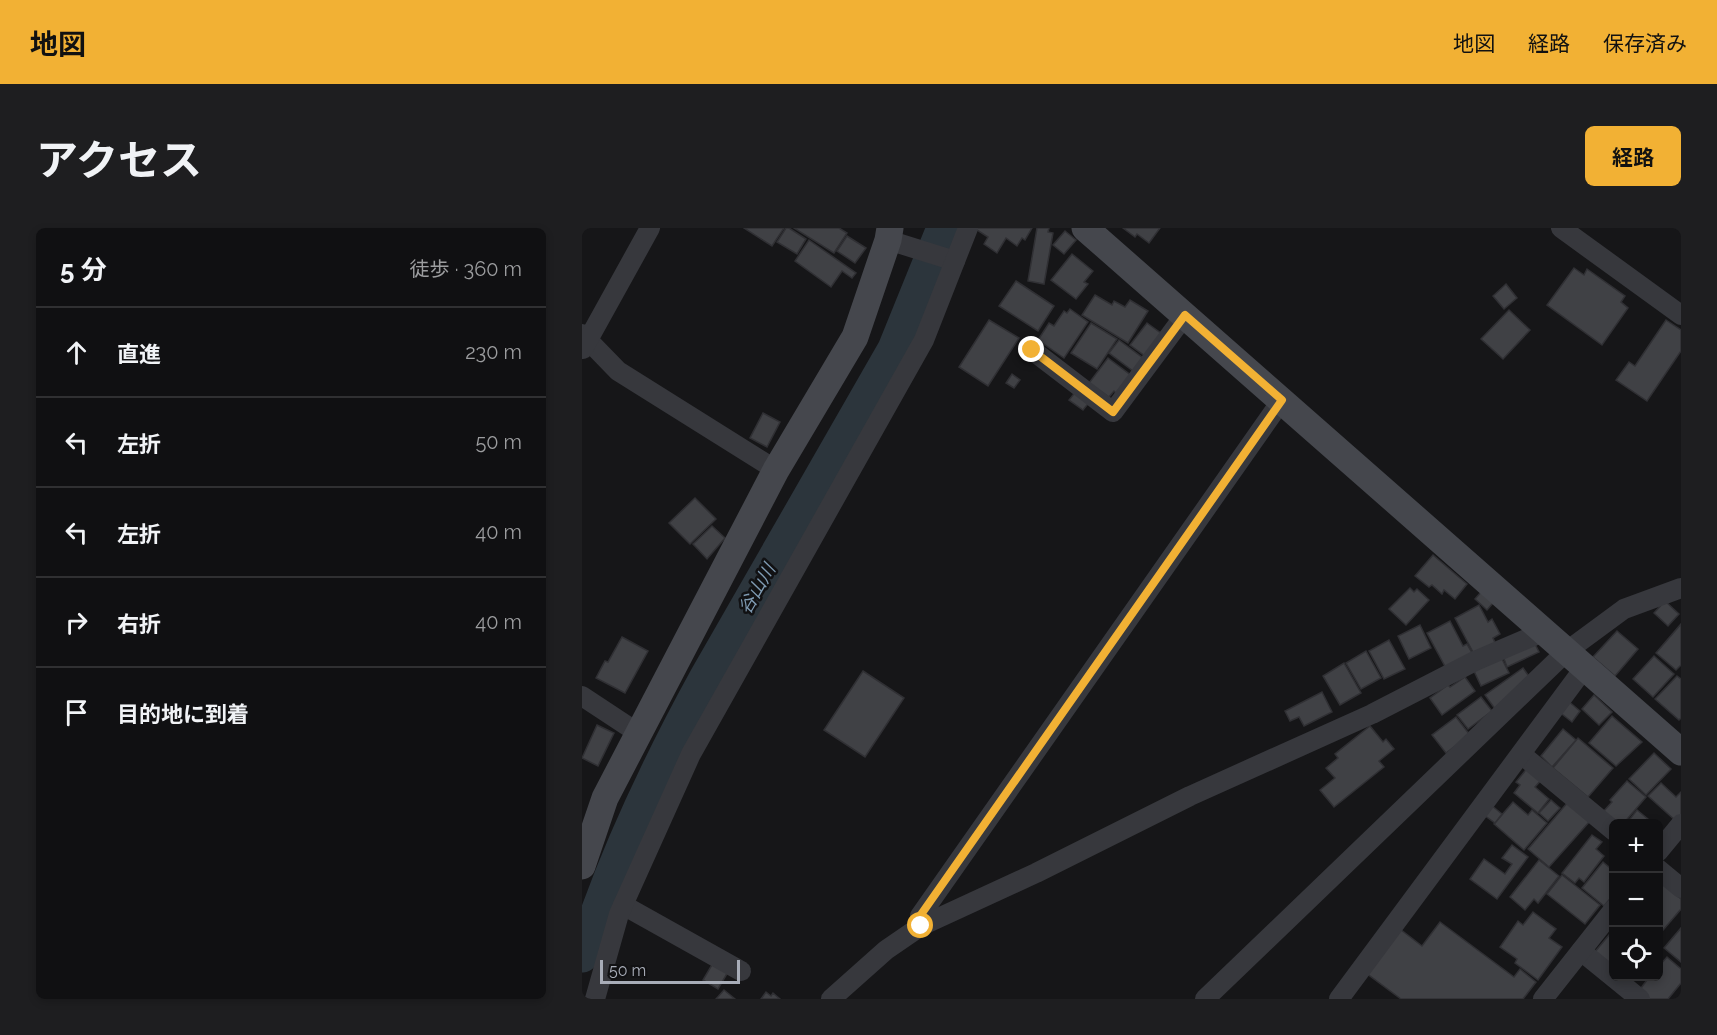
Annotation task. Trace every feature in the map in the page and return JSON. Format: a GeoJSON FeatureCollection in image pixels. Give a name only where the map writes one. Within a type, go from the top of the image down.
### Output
{"type":"FeatureCollection","features":[{"type":"Feature","properties":{"kind":"street"},"geometry":{"type":"LineString","coordinates":[[650,228],[584,342],[618,371],[776,470]]}},
{"type":"Feature","properties":{"kind":"street"},"geometry":{"type":"LineString","coordinates":[[595,999],[619,914],[691,754],[924,340],[968,228]]}},
{"type":"Feature","properties":{"kind":"street"},"geometry":{"type":"LineString","coordinates":[[1085,228],[1681,752]]}},
{"type":"Feature","properties":{"kind":"street"},"geometry":{"type":"LineString","coordinates":[[1561,228],[1681,315]]}},
{"type":"Feature","properties":{"kind":"street"},"geometry":{"type":"LineString","coordinates":[[582,866],[604,798],[776,470],[855,337],[889,236],[954,260]]}},
{"type":"Feature","properties":{"kind":"street"},"geometry":{"type":"LineString","coordinates":[[1032,350],[1113,412],[1185,315]]}},
{"type":"Feature","properties":{"kind":"street"},"geometry":{"type":"LineString","coordinates":[[921,926],[920,916],[1282,400]]}},
{"type":"Feature","properties":{"kind":"street"},"geometry":{"type":"LineString","coordinates":[[1205,999],[1576,659],[1624,609],[1676,596]]}},
{"type":"Feature","properties":{"kind":"street"},"geometry":{"type":"LineString","coordinates":[[831,999],[886,950],[921,926],[1036,873],[1190,796],[1372,714],[1475,661],[1545,631]]}},
{"type":"Feature","properties":{"kind":"street"},"geometry":{"type":"LineString","coordinates":[[1339,999],[1521,754],[1576,659]]}},
{"type":"Feature","properties":{"kind":"street"},"geometry":{"type":"LineString","coordinates":[[582,696],[638,733]]}},
{"type":"Feature","properties":{"kind":"street"},"geometry":{"type":"LineString","coordinates":[[1521,754],[1609,827]]}},
{"type":"Feature","properties":{"kind":"street"},"geometry":{"type":"LineString","coordinates":[[1663,847],[1681,824]]}},
{"type":"Feature","properties":{"kind":"street"},"geometry":{"type":"LineString","coordinates":[[1663,872],[1681,888]]}},
{"type":"Feature","properties":{"kind":"street"},"geometry":{"type":"LineString","coordinates":[[623,905],[741,971]]}},
{"type":"Feature","properties":{"kind":"street"},"geometry":{"type":"LineString","coordinates":[[1543,999],[1609,915]]}},
{"type":"Feature","properties":{"kind":"street"},"geometry":{"type":"LineString","coordinates":[[1581,951],[1640,999]]}},
{"type":"Feature","properties":{"kind":"building"},"geometry":{"type":"Polygon","coordinates":[[[744,228],[784,228],[772,246],[744,228]]]}},
{"type":"Feature","properties":{"kind":"building"},"geometry":{"type":"Polygon","coordinates":[[[786,228],[806,239],[797,254],[777,242],[786,228]]]}},
{"type":"Feature","properties":{"kind":"building"},"geometry":{"type":"Polygon","coordinates":[[[794,228],[839,228],[847,233],[834,253],[794,228]]]}},
{"type":"Feature","properties":{"kind":"building"},"geometry":{"type":"Polygon","coordinates":[[[974,228],[1032,228],[1025,240],[1022,238],[1017,246],[1006,238],[997,253],[984,244],[988,237],[974,228]]]}},
{"type":"Feature","properties":{"kind":"building"},"geometry":{"type":"Polygon","coordinates":[[[1037,228],[1049,228],[1048,232],[1053,233],[1044,284],[1028,281],[1037,228]]]}},
{"type":"Feature","properties":{"kind":"building"},"geometry":{"type":"Polygon","coordinates":[[[1123,228],[1160,228],[1149,243],[1123,228]]]}},
{"type":"Feature","properties":{"kind":"building"},"geometry":{"type":"Polygon","coordinates":[[[1065,231],[1076,240],[1064,254],[1053,245],[1065,231]]]}},
{"type":"Feature","properties":{"kind":"building"},"geometry":{"type":"Polygon","coordinates":[[[847,236],[866,248],[855,263],[837,251],[847,236]]]}},
{"type":"Feature","properties":{"kind":"building"},"geometry":{"type":"Polygon","coordinates":[[[809,240],[856,273],[852,278],[842,271],[831,287],[795,261],[809,240]]]}},
{"type":"Feature","properties":{"kind":"building"},"geometry":{"type":"Polygon","coordinates":[[[1072,254],[1093,271],[1084,282],[1088,284],[1076,299],[1051,280],[1072,254]]]}},
{"type":"Feature","properties":{"kind":"building"},"geometry":{"type":"Polygon","coordinates":[[[1574,268],[1584,275],[1587,269],[1625,296],[1621,302],[1628,308],[1602,345],[1547,305],[1574,268]]]}},
{"type":"Feature","properties":{"kind":"building"},"geometry":{"type":"Polygon","coordinates":[[[1016,281],[1054,306],[1038,331],[999,306],[1016,281]]]}},
{"type":"Feature","properties":{"kind":"building"},"geometry":{"type":"Polygon","coordinates":[[[1506,284],[1517,298],[1504,309],[1493,296],[1506,284]]]}},
{"type":"Feature","properties":{"kind":"building"},"geometry":{"type":"Polygon","coordinates":[[[1095,295],[1112,305],[1114,301],[1125,307],[1130,300],[1148,311],[1128,343],[1082,315],[1095,295]]]}},
{"type":"Feature","properties":{"kind":"building"},"geometry":{"type":"Polygon","coordinates":[[[1070,309],[1088,322],[1064,358],[1038,340],[1049,323],[1054,326],[1064,311],[1067,313],[1070,309]]]}},
{"type":"Feature","properties":{"kind":"building"},"geometry":{"type":"Polygon","coordinates":[[[1509,310],[1530,330],[1503,359],[1481,339],[1509,310]]]}},
{"type":"Feature","properties":{"kind":"building"},"geometry":{"type":"Polygon","coordinates":[[[989,320],[1019,338],[988,386],[959,367],[989,320]]]}},
{"type":"Feature","properties":{"kind":"building"},"geometry":{"type":"Polygon","coordinates":[[[1666,320],[1681,330],[1681,351],[1647,401],[1616,380],[1629,362],[1635,366],[1666,320]]]}},
{"type":"Feature","properties":{"kind":"building"},"geometry":{"type":"Polygon","coordinates":[[[1091,323],[1117,339],[1097,369],[1071,353],[1091,323]]]}},
{"type":"Feature","properties":{"kind":"building"},"geometry":{"type":"Polygon","coordinates":[[[1147,323],[1162,334],[1145,356],[1130,345],[1147,323]]]}},
{"type":"Feature","properties":{"kind":"building"},"geometry":{"type":"Polygon","coordinates":[[[1119,340],[1143,358],[1133,371],[1109,353],[1119,340]]]}},
{"type":"Feature","properties":{"kind":"building"},"geometry":{"type":"Polygon","coordinates":[[[1108,358],[1132,376],[1118,395],[1114,391],[1109,397],[1089,383],[1108,358]]]}},
{"type":"Feature","properties":{"kind":"building"},"geometry":{"type":"Polygon","coordinates":[[[1012,374],[1020,380],[1014,388],[1006,383],[1012,374]]]}},
{"type":"Feature","properties":{"kind":"building"},"geometry":{"type":"Polygon","coordinates":[[[1077,390],[1091,400],[1083,410],[1069,400],[1077,390]]]}},
{"type":"Feature","properties":{"kind":"building"},"geometry":{"type":"Polygon","coordinates":[[[763,413],[780,422],[767,447],[750,438],[763,413]]]}},
{"type":"Feature","properties":{"kind":"building"},"geometry":{"type":"Polygon","coordinates":[[[695,498],[716,519],[690,544],[669,523],[695,498]]]}},
{"type":"Feature","properties":{"kind":"building"},"geometry":{"type":"Polygon","coordinates":[[[712,526],[725,538],[707,559],[693,544],[712,526]]]}},
{"type":"Feature","properties":{"kind":"building"},"geometry":{"type":"Polygon","coordinates":[[[1433,555],[1467,584],[1455,599],[1444,590],[1442,594],[1432,585],[1429,587],[1415,576],[1433,555]]]}},
{"type":"Feature","properties":{"kind":"building"},"geometry":{"type":"Polygon","coordinates":[[[1410,588],[1414,592],[1417,589],[1429,600],[1406,625],[1389,609],[1410,588]]]}},
{"type":"Feature","properties":{"kind":"building"},"geometry":{"type":"Polygon","coordinates":[[[1481,592],[1493,603],[1487,610],[1475,599],[1481,592]]]}},
{"type":"Feature","properties":{"kind":"building"},"geometry":{"type":"Polygon","coordinates":[[[1665,601],[1679,614],[1668,626],[1654,613],[1665,601]]]}},
{"type":"Feature","properties":{"kind":"building"},"geometry":{"type":"Polygon","coordinates":[[[1479,605],[1488,622],[1492,619],[1500,634],[1493,638],[1496,645],[1475,656],[1455,618],[1479,605]]]}},
{"type":"Feature","properties":{"kind":"building"},"geometry":{"type":"Polygon","coordinates":[[[1450,621],[1463,646],[1467,644],[1474,656],[1447,670],[1427,633],[1450,621]]]}},
{"type":"Feature","properties":{"kind":"building"},"geometry":{"type":"Polygon","coordinates":[[[1681,624],[1681,665],[1676,670],[1656,653],[1681,624]]]}},
{"type":"Feature","properties":{"kind":"building"},"geometry":{"type":"Polygon","coordinates":[[[1420,625],[1431,648],[1409,659],[1398,636],[1420,625]]]}},
{"type":"Feature","properties":{"kind":"building"},"geometry":{"type":"Polygon","coordinates":[[[1617,631],[1638,649],[1615,676],[1593,657],[1617,631]]]}},
{"type":"Feature","properties":{"kind":"building"},"geometry":{"type":"Polygon","coordinates":[[[622,637],[648,651],[625,693],[596,678],[622,637]]]}},
{"type":"Feature","properties":{"kind":"building"},"geometry":{"type":"Polygon","coordinates":[[[1389,640],[1405,669],[1384,679],[1369,651],[1389,640]]]}},
{"type":"Feature","properties":{"kind":"building"},"geometry":{"type":"Polygon","coordinates":[[[1534,642],[1539,652],[1507,667],[1503,656],[1534,642]]]}},
{"type":"Feature","properties":{"kind":"building"},"geometry":{"type":"Polygon","coordinates":[[[1366,651],[1381,678],[1361,689],[1346,663],[1366,651]]]}},
{"type":"Feature","properties":{"kind":"building"},"geometry":{"type":"Polygon","coordinates":[[[1654,656],[1674,674],[1653,697],[1633,679],[1654,656]]]}},
{"type":"Feature","properties":{"kind":"building"},"geometry":{"type":"Polygon","coordinates":[[[1501,657],[1509,673],[1481,686],[1473,669],[1501,657]]]}},
{"type":"Feature","properties":{"kind":"building"},"geometry":{"type":"Polygon","coordinates":[[[1344,663],[1361,693],[1340,705],[1323,676],[1344,663]]]}},
{"type":"Feature","properties":{"kind":"building"},"geometry":{"type":"Polygon","coordinates":[[[1523,668],[1531,679],[1495,709],[1485,695],[1523,668]]]}},
{"type":"Feature","properties":{"kind":"building"},"geometry":{"type":"Polygon","coordinates":[[[863,671],[904,698],[865,757],[824,730],[863,671]]]}},
{"type":"Feature","properties":{"kind":"building"},"geometry":{"type":"Polygon","coordinates":[[[1677,676],[1681,679],[1681,718],[1679,720],[1655,699],[1677,676]]]}},
{"type":"Feature","properties":{"kind":"building"},"geometry":{"type":"Polygon","coordinates":[[[1465,677],[1475,691],[1442,715],[1430,698],[1448,685],[1450,687],[1465,677]]]}},
{"type":"Feature","properties":{"kind":"building"},"geometry":{"type":"Polygon","coordinates":[[[1322,692],[1332,712],[1304,726],[1299,717],[1290,721],[1285,711],[1322,692]]]}},
{"type":"Feature","properties":{"kind":"building"},"geometry":{"type":"Polygon","coordinates":[[[1594,695],[1612,712],[1599,725],[1582,709],[1594,695]]]}},
{"type":"Feature","properties":{"kind":"building"},"geometry":{"type":"Polygon","coordinates":[[[1481,697],[1492,711],[1468,729],[1457,715],[1481,697]]]}},
{"type":"Feature","properties":{"kind":"building"},"geometry":{"type":"Polygon","coordinates":[[[1567,700],[1580,711],[1572,722],[1558,711],[1567,700]]]}},
{"type":"Feature","properties":{"kind":"building"},"geometry":{"type":"Polygon","coordinates":[[[1612,716],[1642,742],[1616,766],[1589,743],[1612,716]]]}},
{"type":"Feature","properties":{"kind":"building"},"geometry":{"type":"Polygon","coordinates":[[[1456,717],[1470,735],[1446,753],[1432,735],[1456,717]]]}},
{"type":"Feature","properties":{"kind":"building"},"geometry":{"type":"Polygon","coordinates":[[[597,725],[614,733],[598,766],[582,758],[597,725]]]}},
{"type":"Feature","properties":{"kind":"building"},"geometry":{"type":"Polygon","coordinates":[[[1370,726],[1383,742],[1386,739],[1394,749],[1379,761],[1384,767],[1334,807],[1320,790],[1335,778],[1326,768],[1338,758],[1335,754],[1370,726]]]}},
{"type":"Feature","properties":{"kind":"building"},"geometry":{"type":"Polygon","coordinates":[[[1563,729],[1576,740],[1552,767],[1541,756],[1563,729]]]}},
{"type":"Feature","properties":{"kind":"building"},"geometry":{"type":"Polygon","coordinates":[[[1578,738],[1613,768],[1588,797],[1553,768],[1578,738]]]}},
{"type":"Feature","properties":{"kind":"building"},"geometry":{"type":"Polygon","coordinates":[[[1654,753],[1671,769],[1646,795],[1629,779],[1654,753]]]}},
{"type":"Feature","properties":{"kind":"building"},"geometry":{"type":"Polygon","coordinates":[[[1529,766],[1543,778],[1535,787],[1549,799],[1538,813],[1514,793],[1520,785],[1516,782],[1529,766]]]}},
{"type":"Feature","properties":{"kind":"building"},"geometry":{"type":"Polygon","coordinates":[[[1627,781],[1646,797],[1627,819],[1609,819],[1602,813],[1612,802],[1610,800],[1627,781]]]}},
{"type":"Feature","properties":{"kind":"building"},"geometry":{"type":"Polygon","coordinates":[[[1661,783],[1676,797],[1681,792],[1681,816],[1676,821],[1648,796],[1661,783]]]}},
{"type":"Feature","properties":{"kind":"building"},"geometry":{"type":"Polygon","coordinates":[[[1551,800],[1560,808],[1548,821],[1539,813],[1551,800]]]}},
{"type":"Feature","properties":{"kind":"building"},"geometry":{"type":"Polygon","coordinates":[[[1513,802],[1528,815],[1532,810],[1547,823],[1524,850],[1494,824],[1513,802]]]}},
{"type":"Feature","properties":{"kind":"building"},"geometry":{"type":"Polygon","coordinates":[[[1568,802],[1590,821],[1549,867],[1528,849],[1568,802]]]}},
{"type":"Feature","properties":{"kind":"building"},"geometry":{"type":"Polygon","coordinates":[[[1491,805],[1502,814],[1495,823],[1484,815],[1491,805]]]}},
{"type":"Feature","properties":{"kind":"building"},"geometry":{"type":"Polygon","coordinates":[[[1637,810],[1648,819],[1630,819],[1637,810]]]}},
{"type":"Feature","properties":{"kind":"building"},"geometry":{"type":"Polygon","coordinates":[[[1592,835],[1602,842],[1596,849],[1604,856],[1584,882],[1579,878],[1575,883],[1562,873],[1592,835]]]}},
{"type":"Feature","properties":{"kind":"building"},"geometry":{"type":"Polygon","coordinates":[[[1512,845],[1528,857],[1497,899],[1470,879],[1484,859],[1505,874],[1512,864],[1502,858],[1512,845]]]}},
{"type":"Feature","properties":{"kind":"building"},"geometry":{"type":"Polygon","coordinates":[[[1539,860],[1559,876],[1538,903],[1534,899],[1525,910],[1510,897],[1539,860]]]}},
{"type":"Feature","properties":{"kind":"building"},"geometry":{"type":"Polygon","coordinates":[[[1603,862],[1609,867],[1609,900],[1604,906],[1582,888],[1603,862]]]}},
{"type":"Feature","properties":{"kind":"building"},"geometry":{"type":"Polygon","coordinates":[[[1562,875],[1600,905],[1585,924],[1547,894],[1562,875]]]}},
{"type":"Feature","properties":{"kind":"building"},"geometry":{"type":"Polygon","coordinates":[[[1663,883],[1681,899],[1681,909],[1663,930],[1663,883]]]}},
{"type":"Feature","properties":{"kind":"building"},"geometry":{"type":"Polygon","coordinates":[[[1533,912],[1556,929],[1549,938],[1562,947],[1538,980],[1515,963],[1517,959],[1500,947],[1518,921],[1523,925],[1533,912]]]}},
{"type":"Feature","properties":{"kind":"building"},"geometry":{"type":"Polygon","coordinates":[[[1440,922],[1514,977],[1520,969],[1536,982],[1523,999],[1401,999],[1362,970],[1396,926],[1422,946],[1440,922]]]}},
{"type":"Feature","properties":{"kind":"building"},"geometry":{"type":"Polygon","coordinates":[[[1681,928],[1681,962],[1664,948],[1681,928]]]}},
{"type":"Feature","properties":{"kind":"building"},"geometry":{"type":"Polygon","coordinates":[[[1609,935],[1609,965],[1594,953],[1609,935]]]}},
{"type":"Feature","properties":{"kind":"building"},"geometry":{"type":"Polygon","coordinates":[[[1667,957],[1681,969],[1681,983],[1668,999],[1646,999],[1638,992],[1646,981],[1663,981],[1663,961],[1667,957]]]}},
{"type":"Feature","properties":{"kind":"building"},"geometry":{"type":"Polygon","coordinates":[[[713,963],[728,972],[718,989],[703,980],[713,963]]]}},
{"type":"Feature","properties":{"kind":"building"},"geometry":{"type":"Polygon","coordinates":[[[724,990],[735,999],[716,999],[724,990]]]}},
{"type":"Feature","properties":{"kind":"building"},"geometry":{"type":"Polygon","coordinates":[[[766,992],[771,996],[773,993],[780,999],[761,999],[766,992]]]}},
{"type":"Feature","properties":{"kind":"waterway","name":"谷山川"},"geometry":{"type":"LineString","coordinates":[[582,956],[622,849],[670,744],[894,349],[943,228]]}},
{"type":"Feature","properties":{"kind":"route"},"geometry":{"type":"LineString","coordinates":[[921,926],[920,916],[1282,400],[1185,315],[1113,412],[1032,350]]}}]}
